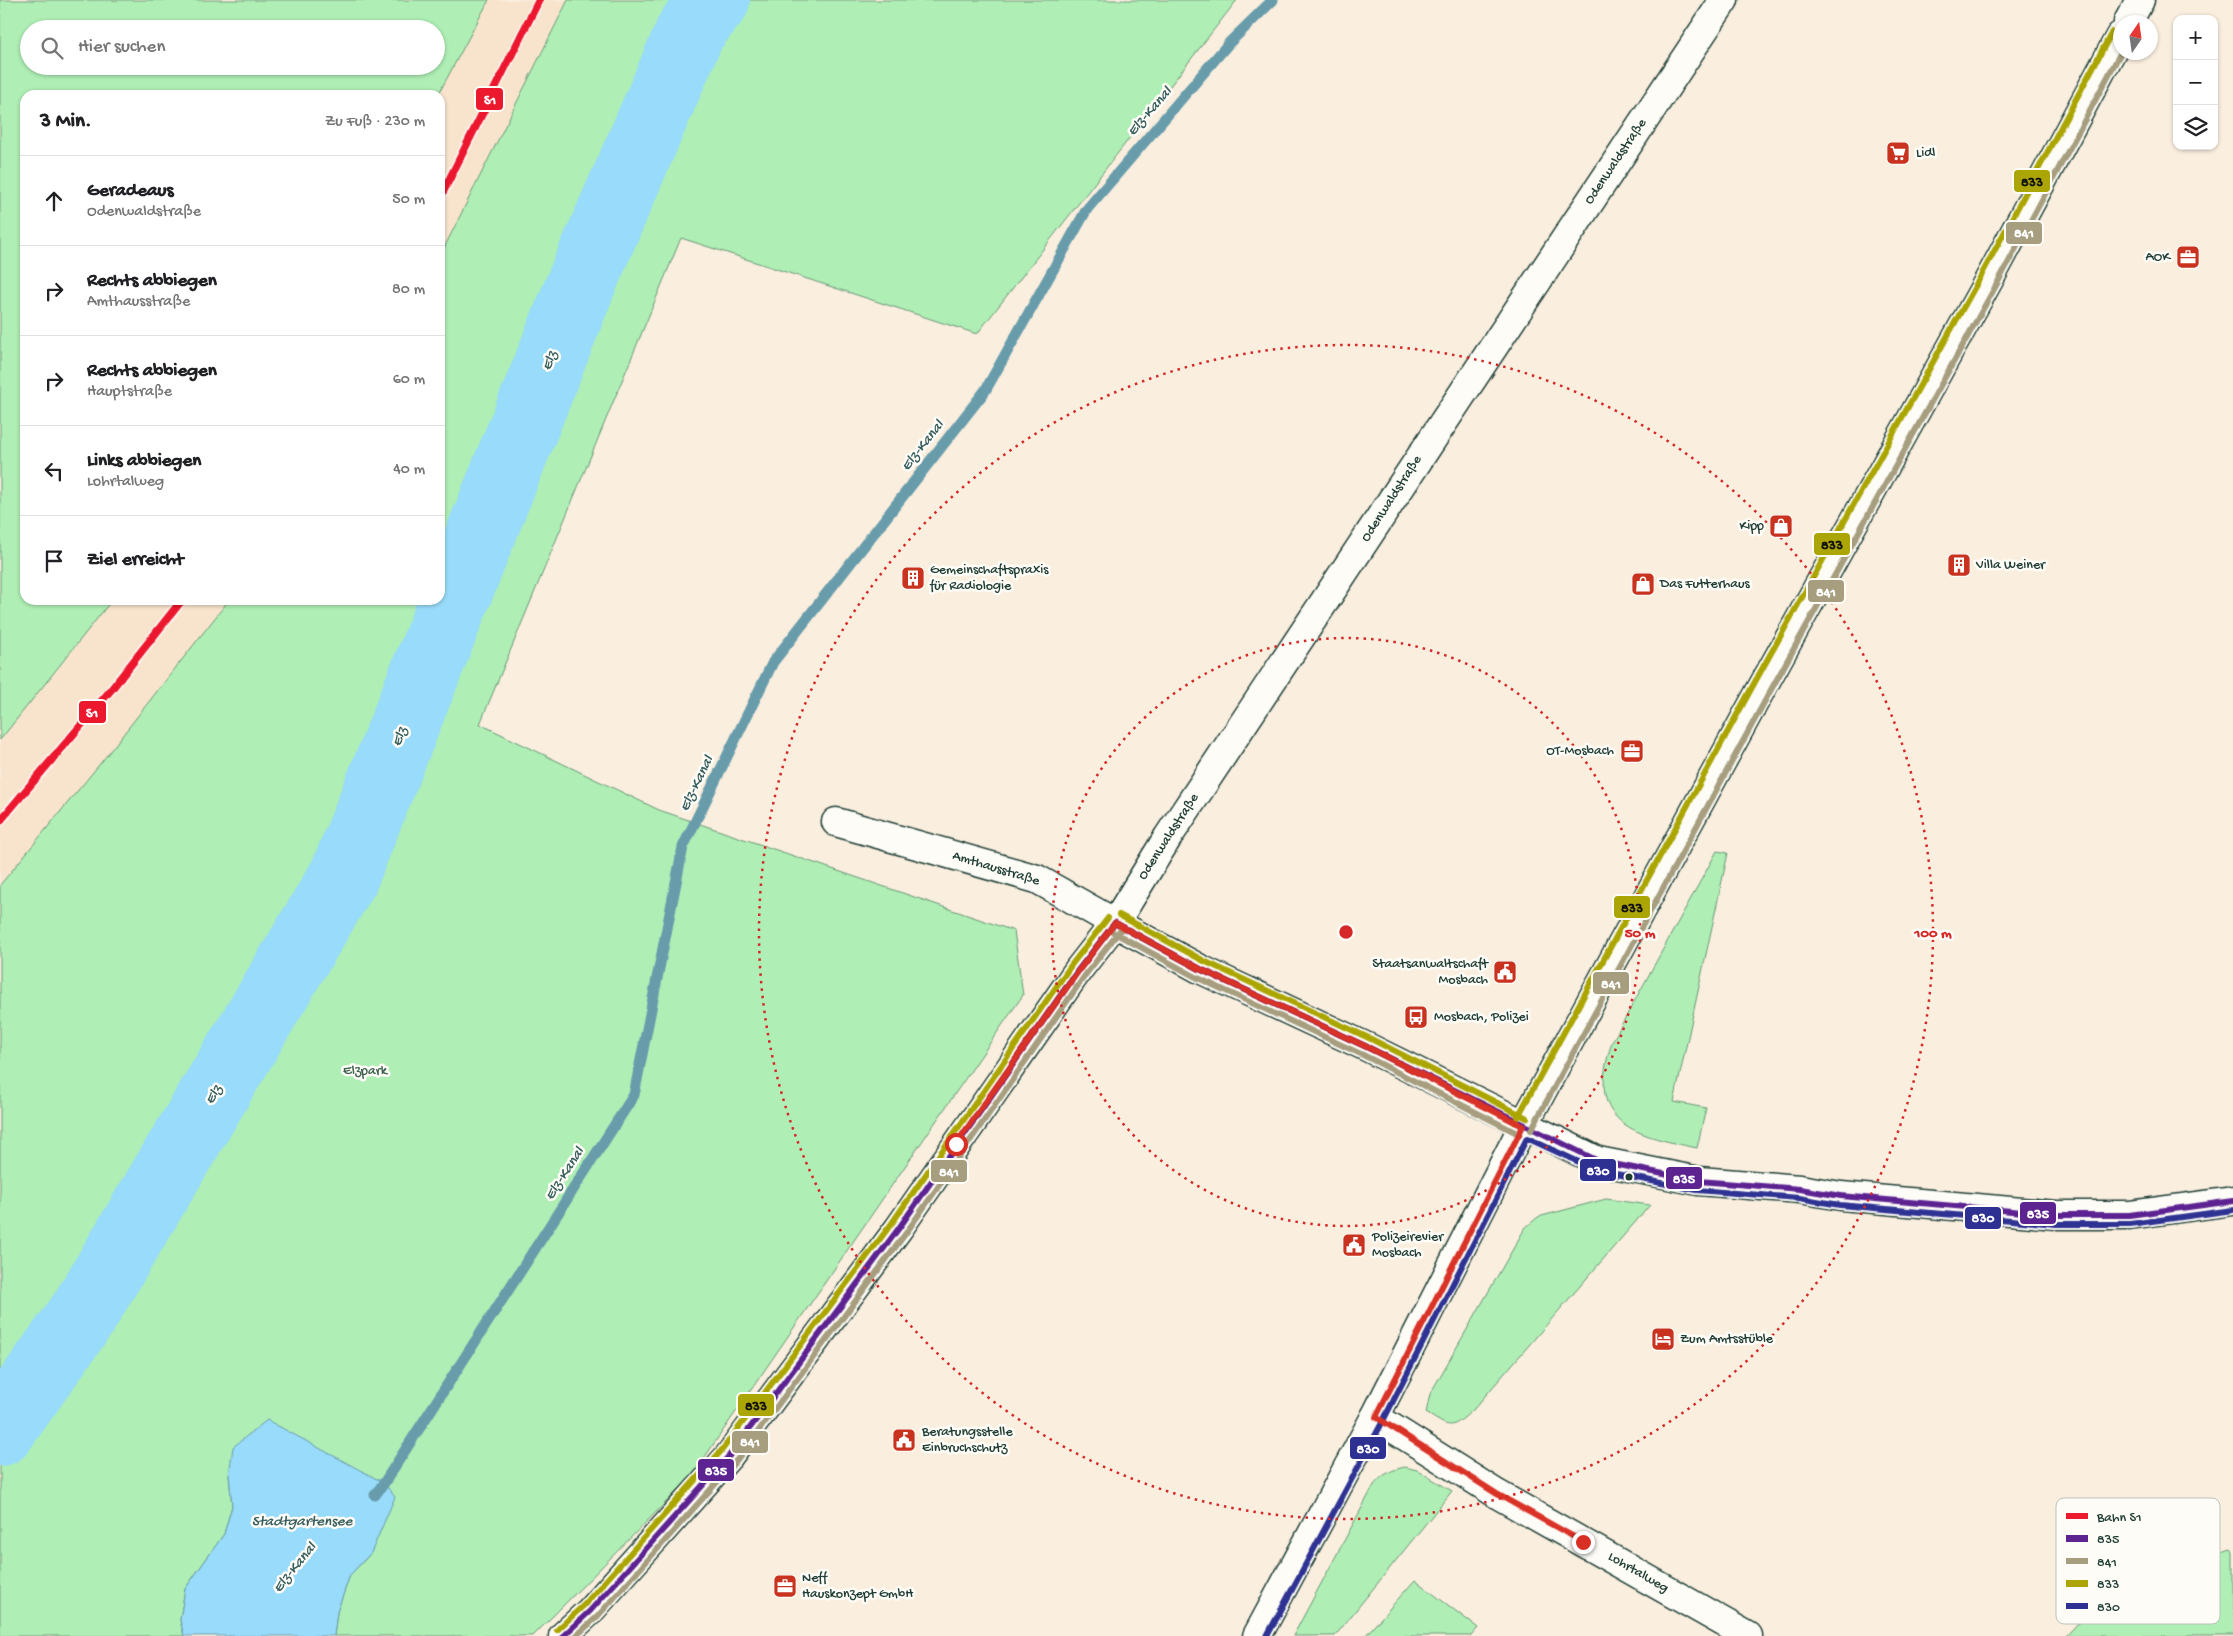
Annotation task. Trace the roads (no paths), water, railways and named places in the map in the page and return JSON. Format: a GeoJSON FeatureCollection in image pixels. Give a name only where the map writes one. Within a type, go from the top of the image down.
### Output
{"type":"FeatureCollection","features":[{"type":"Feature","properties":{"kind":"main road","name":"Odenwaldstraße"},"geometry":{"type":"LineString","coordinates":[[564,1636],[590,1611],[729,1456],[899,1228],[1079,970],[1115,923],[1160,849],[1724,0]]}},
{"type":"Feature","properties":{"kind":"main road"},"geometry":{"type":"LineString","coordinates":[[2132,15],[2140,0]]}},
{"type":"Feature","properties":{"kind":"main road"},"geometry":{"type":"LineString","coordinates":[[1257,1636],[1376,1417],[1523,1126],[1736,734],[1990,278],[2113,49]]}},
{"type":"Feature","properties":{"kind":"main road","name":"Amthausstraße"},"geometry":{"type":"LineString","coordinates":[[836,822],[1036,879],[1200,969],[1367,1047],[1523,1126],[1598,1161],[1699,1181],[2056,1215],[2129,1215],[2233,1201]]}},
{"type":"Feature","properties":{"kind":"main road","name":"Lohrtalweg"},"geometry":{"type":"LineString","coordinates":[[1376,1417],[1497,1494],[1748,1636]]}},
{"type":"Feature","properties":{"kind":"water","name":"Stadtgartensee"},"geometry":{"type":"Polygon","coordinates":[[[267,1420],[384,1483],[395,1497],[371,1553],[350,1575],[337,1612],[334,1636],[184,1636],[180,1620],[185,1589],[224,1534],[232,1506],[229,1475],[233,1447],[267,1420]]]}},
{"type":"Feature","properties":{"kind":"waterway","name":"Elz"},"geometry":{"type":"LineString","coordinates":[[0,1431],[83,1314],[344,876],[583,279],[691,30],[715,0]]}},
{"type":"Feature","properties":{"kind":"waterway","name":"Elz-Kanal"},"geometry":{"type":"LineString","coordinates":[[375,1495],[634,1095],[683,847],[773,662],[985,391],[1087,209],[1229,43],[1273,0]]}},
{"type":"Feature","properties":{"kind":"rail line","name":"S1"},"geometry":{"type":"LineString","coordinates":[[445,188],[539,0]]}},
{"type":"Feature","properties":{"kind":"rail line","name":"S1"},"geometry":{"type":"LineString","coordinates":[[0,821],[110,691],[178,605]]}},
{"type":"Feature","properties":{"kind":"place","name":"Lidl"},"geometry":{"type":"Point","coordinates":[1898,153]}},
{"type":"Feature","properties":{"kind":"place","name":"AOK"},"geometry":{"type":"Point","coordinates":[2188,257]}},
{"type":"Feature","properties":{"kind":"place","name":"Kipp"},"geometry":{"type":"Point","coordinates":[1781,526]}},
{"type":"Feature","properties":{"kind":"place","name":"Villa Weiner"},"geometry":{"type":"Point","coordinates":[1959,565]}},
{"type":"Feature","properties":{"kind":"place","name":"Gemeinschaftspraxis für Radiologie"},"geometry":{"type":"Point","coordinates":[913,578]}},
{"type":"Feature","properties":{"kind":"place","name":"Das Futterhaus"},"geometry":{"type":"Point","coordinates":[1643,584]}},
{"type":"Feature","properties":{"kind":"place","name":"OT-Mosbach"},"geometry":{"type":"Point","coordinates":[1632,751]}},
{"type":"Feature","properties":{"kind":"place","name":"Staatsanwaltschaft Mosbach"},"geometry":{"type":"Point","coordinates":[1505,972]}},
{"type":"Feature","properties":{"kind":"place","name":"Mosbach, Polizei"},"geometry":{"type":"Point","coordinates":[1416,1017]}},
{"type":"Feature","properties":{"kind":"place","name":"Polizeirevier Mosbach"},"geometry":{"type":"Point","coordinates":[1354,1245]}},
{"type":"Feature","properties":{"kind":"place","name":"Zum Amtsstüble"},"geometry":{"type":"Point","coordinates":[1663,1339]}},
{"type":"Feature","properties":{"kind":"place","name":"Beratungsstelle Einbruchschutz"},"geometry":{"type":"Point","coordinates":[904,1440]}},
{"type":"Feature","properties":{"kind":"place","name":"Neff Hauskonzept GmbH"},"geometry":{"type":"Point","coordinates":[785,1586]}},
{"type":"Feature","properties":{"kind":"park label","name":"Elzpark"},"geometry":{"type":"Point","coordinates":[365,1071]}}]}
